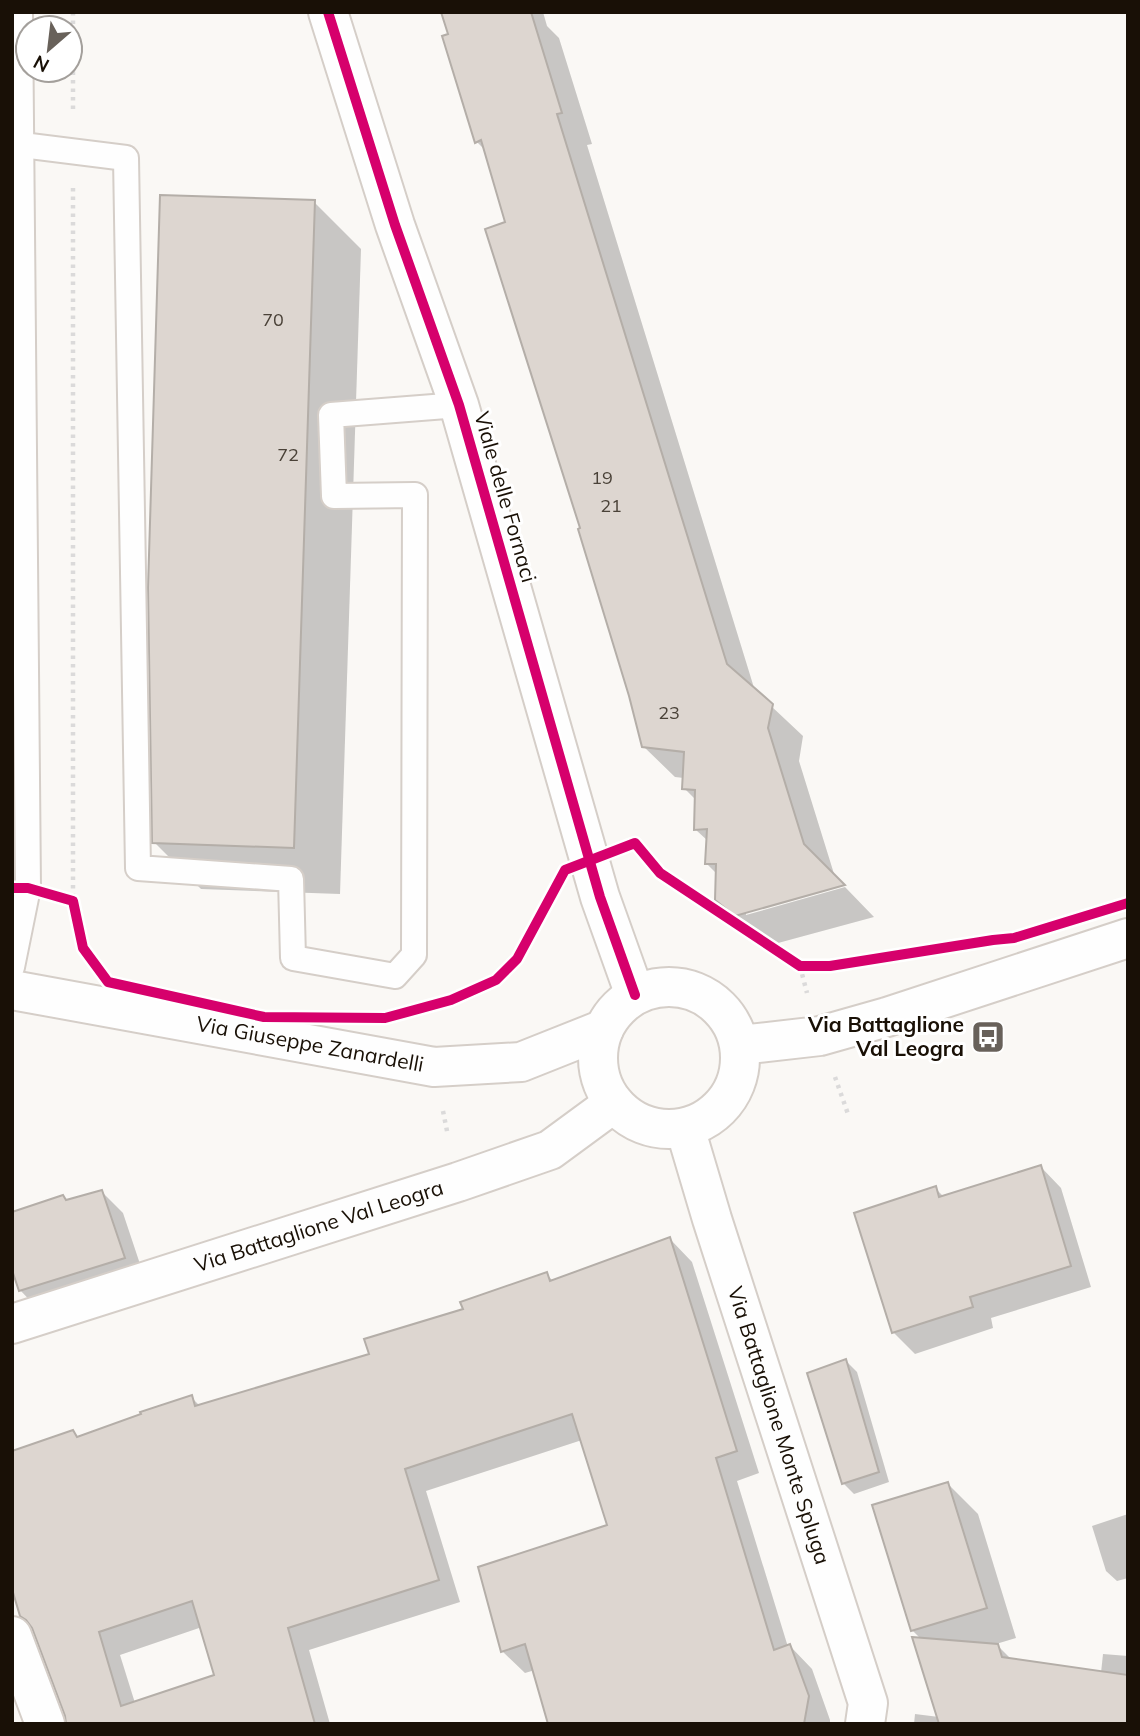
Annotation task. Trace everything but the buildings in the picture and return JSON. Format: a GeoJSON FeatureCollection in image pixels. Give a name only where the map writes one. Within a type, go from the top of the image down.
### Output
{"type":"FeatureCollection","features":[{"type":"Feature","properties":{"kind":"street","name":"Viale delle Fornaci"},"geometry":{"type":"LineString","coordinates":[[328,12],[395,225],[459,405],[600,897],[635,995]]}},
{"type":"Feature","properties":{"kind":"street"},"geometry":{"type":"LineString","coordinates":[[740,1045],[820,1036],[887,1017],[1128,938]]}},
{"type":"Feature","properties":{"kind":"street"},"geometry":{"type":"LineString","coordinates":[[668,986],[700,994],[727,1015],[740,1045],[740,1073],[729,1098],[709,1118],[685,1128],[664,1129],[646,1125],[628,1116],[614,1102],[601,1080],[598,1054],[604,1029],[612,1015],[635,995],[668,986]]}},
{"type":"Feature","properties":{"kind":"street","name":"Via Giuseppe Zanardelli"},"geometry":{"type":"LineString","coordinates":[[12,990],[434,1067],[521,1062],[604,1029]]}},
{"type":"Feature","properties":{"kind":"street","name":"Via Battaglione Val Leogra"},"geometry":{"type":"LineString","coordinates":[[12,1324],[458,1182],[550,1150],[614,1102]]}},
{"type":"Feature","properties":{"kind":"street","name":"Via Battaglione Monte Spluga"},"geometry":{"type":"LineString","coordinates":[[685,1128],[869,1703],[865,1724]]}},
{"type":"Feature","properties":{"kind":"street"},"geometry":{"type":"LineString","coordinates":[[12,1636],[45,1724]]}},
{"type":"Feature","properties":{"kind":"lane"},"geometry":{"type":"LineString","coordinates":[[12,967],[28,888],[20,734],[20,12]]}},
{"type":"Feature","properties":{"kind":"lane"},"geometry":{"type":"LineString","coordinates":[[18,136],[73,151],[126,158],[138,868],[291,879],[293,958],[395,976],[414,955],[415,495],[334,496],[331,415],[459,405]]}},
{"type":"Feature","properties":{"kind":"path"},"geometry":{"type":"LineString","coordinates":[[73,12],[73,901]]}},
{"type":"Feature","properties":{"kind":"cycle path"},"geometry":{"type":"LineString","coordinates":[[328,12],[395,225],[459,405],[600,897],[635,995]]}},
{"type":"Feature","properties":{"kind":"cycle path"},"geometry":{"type":"LineString","coordinates":[[12,888],[28,888],[73,901],[83,948],[108,982],[264,1017],[385,1018],[451,1000],[496,980],[517,959],[565,870],[635,843],[660,873],[800,966],[830,966],[1014,938],[1128,903]]}},
{"type":"Feature","properties":{"kind":"place","name":"Via Battaglione Val Leogra"},"geometry":{"type":"Point","coordinates":[988,1037]}}]}
